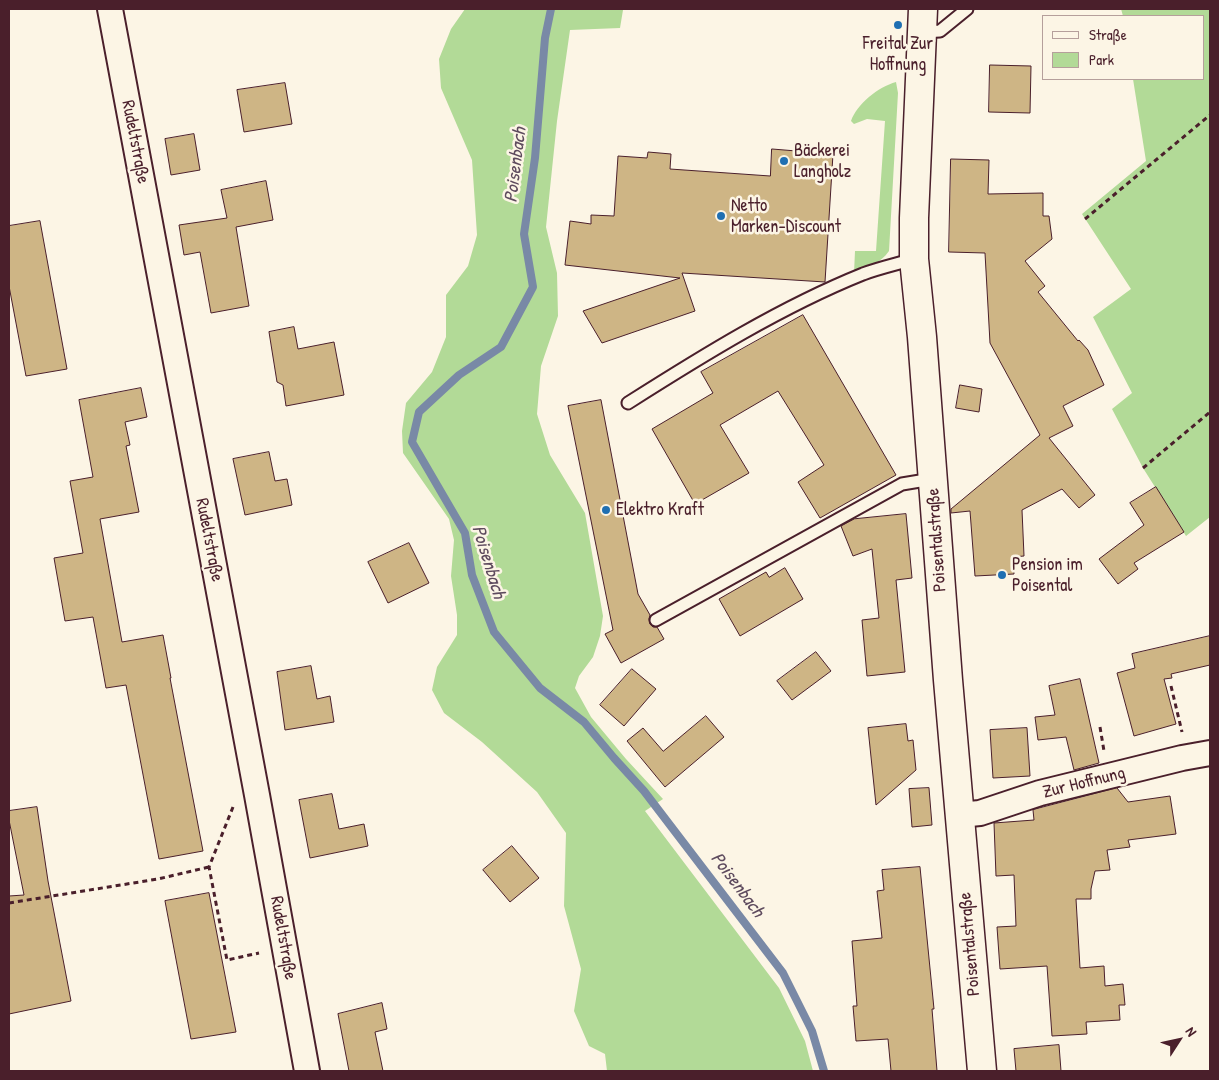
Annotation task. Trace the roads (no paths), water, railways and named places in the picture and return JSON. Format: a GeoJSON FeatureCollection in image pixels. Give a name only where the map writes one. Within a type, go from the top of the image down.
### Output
{"type":"FeatureCollection","features":[{"type":"Feature","properties":{"kind":"main road","name":"Poisentalstraße"},"geometry":{"type":"LineString","coordinates":[[923,20],[914,218],[914,259],[922,338],[959,815],[982,1071]]}},
{"type":"Feature","properties":{"kind":"street","name":"Rudeltstraße"},"geometry":{"type":"LineString","coordinates":[[110,9],[307,1071]]}},
{"type":"Feature","properties":{"kind":"street","name":"Zur Hoffnung"},"geometry":{"type":"LineString","coordinates":[[959,815],[980,813],[1040,793],[1199,755]]}},
{"type":"Feature","properties":{"kind":"lane"},"geometry":{"type":"LineString","coordinates":[[923,20],[940,32],[967,9]]}},
{"type":"Feature","properties":{"kind":"lane"},"geometry":{"type":"LineString","coordinates":[[628,403],[707,352],[791,308],[864,274],[914,259]]}},
{"type":"Feature","properties":{"kind":"lane"},"geometry":{"type":"LineString","coordinates":[[656,620],[902,484],[932,479]]}},
{"type":"Feature","properties":{"kind":"waterway","name":"Poisenbach"},"geometry":{"type":"LineString","coordinates":[[551,9],[545,38],[535,158],[524,234],[533,287],[501,347],[459,375],[419,412],[412,442],[465,533],[472,575],[494,632],[540,688],[584,722],[644,791],[783,973],[812,1031],[824,1071]]}},
{"type":"Feature","properties":{"kind":"place","name":"Freital Zur Hoffnung"},"geometry":{"type":"Point","coordinates":[898,25]}},
{"type":"Feature","properties":{"kind":"place","name":"Bäckerei Langholz"},"geometry":{"type":"Point","coordinates":[784,161]}},
{"type":"Feature","properties":{"kind":"place","name":"Netto Marken-Discount"},"geometry":{"type":"Point","coordinates":[721,216]}},
{"type":"Feature","properties":{"kind":"place","name":"Elektro Kraft"},"geometry":{"type":"Point","coordinates":[606,510]}},
{"type":"Feature","properties":{"kind":"place","name":"Pension im Poisental"},"geometry":{"type":"Point","coordinates":[1002,575]}}]}
